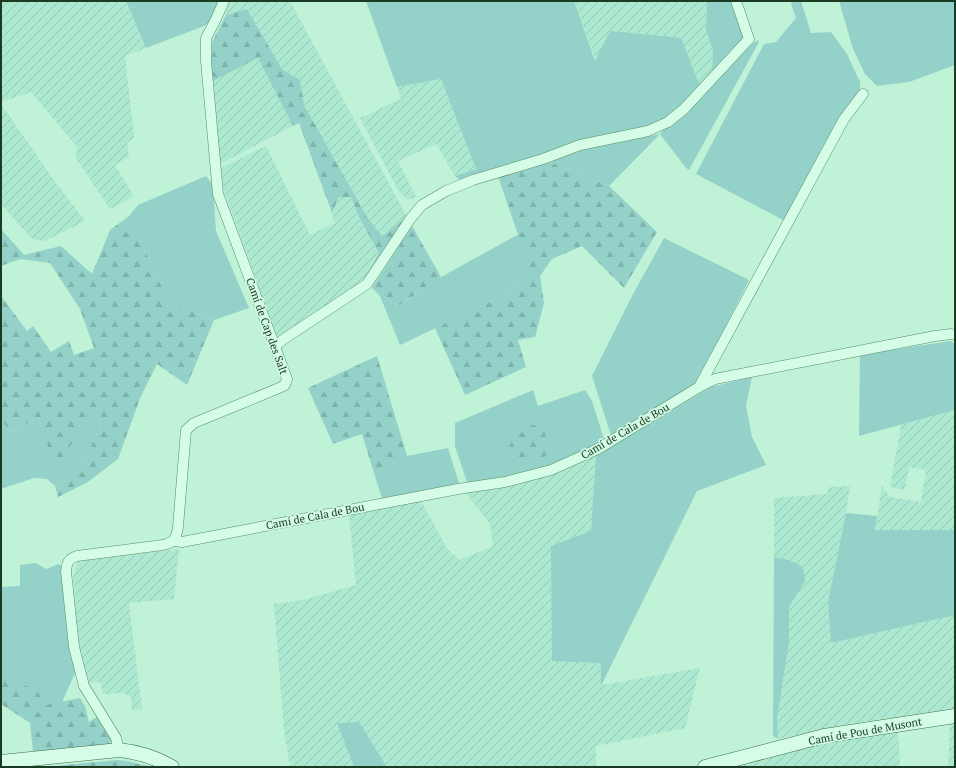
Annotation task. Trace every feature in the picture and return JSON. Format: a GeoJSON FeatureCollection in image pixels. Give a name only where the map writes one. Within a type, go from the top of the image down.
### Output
{"type":"FeatureCollection","features":[{"type":"Feature","properties":{"kind":"street","name":"Camí de Cap des Salt"},"geometry":{"type":"LineString","coordinates":[[174,541],[178,527],[186,430],[194,423],[285,385],[286,379],[218,194],[206,61],[206,38],[224,1]]}},
{"type":"Feature","properties":{"kind":"street"},"geometry":{"type":"LineString","coordinates":[[275,346],[284,338],[367,284],[411,218],[422,205],[446,191],[473,180],[543,159],[580,144],[648,130],[668,122],[684,109],[749,39],[736,1]]}},
{"type":"Feature","properties":{"kind":"street"},"geometry":{"type":"LineString","coordinates":[[699,387],[844,119],[863,94]]}},
{"type":"Feature","properties":{"kind":"street","name":"Camí de Cala de Bou"},"geometry":{"type":"LineString","coordinates":[[174,541],[182,542],[458,489],[505,482],[551,470],[598,449],[699,387],[715,379],[935,336],[955,335]]}},
{"type":"Feature","properties":{"kind":"street"},"geometry":{"type":"LineString","coordinates":[[119,750],[116,738],[84,686],[74,647],[66,571],[67,563],[71,558],[77,556],[162,546],[174,541]]}},
{"type":"Feature","properties":{"kind":"street","name":"Camí de Pou de Musont"},"geometry":{"type":"LineString","coordinates":[[705,767],[824,736],[955,716]]}},
{"type":"Feature","properties":{"kind":"street"},"geometry":{"type":"LineString","coordinates":[[1,762],[119,750],[136,752],[149,756],[172,767]]}},
{"type":"Feature","properties":{"kind":"green space"},"geometry":{"type":"Polygon","coordinates":[[[1,1],[126,1],[146,48],[125,56],[134,137],[127,143],[129,157],[115,165],[134,196],[110,209],[76,158],[77,147],[31,92],[1,102],[1,1]]]}},
{"type":"Feature","properties":{"kind":"green space"},"geometry":{"type":"Polygon","coordinates":[[[126,1],[220,1],[213,20],[204,26],[146,48],[126,1]]]}},
{"type":"Feature","properties":{"kind":"green space"},"geometry":{"type":"Polygon","coordinates":[[[229,1],[290,1],[407,217],[382,236],[367,217],[304,105],[300,80],[282,69],[247,9],[226,15],[229,1]]]}},
{"type":"Feature","properties":{"kind":"green space"},"geometry":{"type":"Polygon","coordinates":[[[366,1],[574,1],[595,61],[610,31],[681,38],[699,84],[712,70],[713,51],[706,30],[707,1],[733,1],[746,37],[687,102],[668,118],[648,128],[542,155],[461,181],[455,176],[476,169],[441,79],[397,87],[366,1]]]}},
{"type":"Feature","properties":{"kind":"green space"},"geometry":{"type":"Polygon","coordinates":[[[574,1],[707,1],[706,30],[713,51],[712,70],[699,84],[596,61],[574,1]]]}},
{"type":"Feature","properties":{"kind":"green space"},"geometry":{"type":"Polygon","coordinates":[[[794,1],[801,1],[811,33],[831,32],[847,54],[860,82],[860,93],[785,221],[696,174],[764,44],[776,42],[796,18],[791,4],[794,1]]]}},
{"type":"Feature","properties":{"kind":"green space"},"geometry":{"type":"Polygon","coordinates":[[[839,1],[955,1],[955,65],[909,82],[877,86],[865,74],[853,49],[839,1]]]}},
{"type":"Feature","properties":{"kind":"green space"},"geometry":{"type":"Polygon","coordinates":[[[247,9],[282,69],[300,80],[304,105],[367,217],[382,236],[407,217],[366,277],[379,253],[359,217],[351,197],[339,197],[332,213],[299,123],[293,126],[258,58],[211,82],[212,42],[226,15],[247,9]]]}},
{"type":"Feature","properties":{"kind":"green space"},"geometry":{"type":"Polygon","coordinates":[[[758,40],[759,42],[689,170],[660,134],[664,129],[679,120],[749,46],[758,40]]]}},
{"type":"Feature","properties":{"kind":"green space"},"geometry":{"type":"Polygon","coordinates":[[[258,58],[293,126],[220,164],[211,82],[258,58]]]}},
{"type":"Feature","properties":{"kind":"green space"},"geometry":{"type":"Polygon","coordinates":[[[441,79],[476,169],[455,176],[436,144],[398,161],[416,197],[408,200],[398,190],[360,118],[401,99],[397,87],[441,79]]]}},
{"type":"Feature","properties":{"kind":"green space"},"geometry":{"type":"Polygon","coordinates":[[[1,104],[53,179],[85,221],[45,241],[32,239],[1,204],[1,104]]]}},
{"type":"Feature","properties":{"kind":"green space"},"geometry":{"type":"Polygon","coordinates":[[[660,134],[609,186],[550,162],[576,151],[660,134]]]}},
{"type":"Feature","properties":{"kind":"green space"},"geometry":{"type":"Polygon","coordinates":[[[266,146],[310,235],[334,223],[332,213],[339,197],[351,197],[359,217],[380,253],[366,277],[367,280],[278,338],[223,189],[221,168],[266,146]]]}},
{"type":"Feature","properties":{"kind":"green space"},"geometry":{"type":"Polygon","coordinates":[[[550,162],[609,186],[657,232],[624,288],[582,246],[552,259],[540,276],[544,303],[535,337],[518,340],[526,367],[465,395],[435,328],[503,296],[531,273],[498,176],[550,162]]]}},
{"type":"Feature","properties":{"kind":"green space"},"geometry":{"type":"Polygon","coordinates":[[[206,176],[213,185],[216,231],[249,308],[214,320],[169,302],[129,216],[138,205],[206,176]]]}},
{"type":"Feature","properties":{"kind":"green space"},"geometry":{"type":"Polygon","coordinates":[[[129,216],[169,302],[214,320],[187,385],[157,364],[141,396],[118,459],[88,482],[58,497],[55,486],[81,469],[103,420],[84,424],[55,470],[39,418],[9,432],[1,419],[1,296],[27,331],[33,326],[51,352],[69,341],[74,355],[94,348],[80,309],[50,263],[20,259],[1,266],[1,229],[24,255],[61,246],[92,274],[110,230],[129,216]]]}},
{"type":"Feature","properties":{"kind":"green space"},"geometry":{"type":"Polygon","coordinates":[[[412,226],[441,277],[398,306],[372,288],[412,226]]]}},
{"type":"Feature","properties":{"kind":"green space"},"geometry":{"type":"Polygon","coordinates":[[[519,234],[531,273],[503,296],[400,345],[380,296],[372,288],[398,306],[441,277],[519,234]]]}},
{"type":"Feature","properties":{"kind":"green space"},"geometry":{"type":"Polygon","coordinates":[[[664,238],[749,280],[697,383],[611,435],[592,376],[632,296],[664,238]]]}},
{"type":"Feature","properties":{"kind":"green space"},"geometry":{"type":"Polygon","coordinates":[[[950,341],[955,344],[955,410],[859,436],[860,355],[950,341]]]}},
{"type":"Feature","properties":{"kind":"green space"},"geometry":{"type":"Polygon","coordinates":[[[377,356],[407,456],[374,473],[362,434],[333,444],[308,388],[377,356]]]}},
{"type":"Feature","properties":{"kind":"green space"},"geometry":{"type":"Polygon","coordinates":[[[752,377],[746,405],[752,437],[766,465],[697,491],[601,686],[601,663],[552,661],[551,546],[591,531],[596,455],[711,387],[752,377]]]}},
{"type":"Feature","properties":{"kind":"green space"},"geometry":{"type":"Polygon","coordinates":[[[533,390],[538,406],[585,390],[592,401],[604,439],[600,444],[551,466],[507,478],[468,485],[455,446],[455,423],[533,390]]]}},
{"type":"Feature","properties":{"kind":"green space"},"geometry":{"type":"Polygon","coordinates":[[[955,410],[955,530],[875,530],[882,486],[890,497],[921,502],[926,470],[909,467],[905,490],[890,487],[901,425],[955,410]]]}},
{"type":"Feature","properties":{"kind":"green space"},"geometry":{"type":"Polygon","coordinates":[[[39,418],[55,469],[84,423],[103,420],[81,469],[55,486],[47,479],[34,478],[1,489],[1,419],[9,432],[39,418]]]}},
{"type":"Feature","properties":{"kind":"green space"},"geometry":{"type":"Polygon","coordinates":[[[543,425],[550,454],[530,463],[505,454],[520,426],[543,425]]]}},
{"type":"Feature","properties":{"kind":"green space"},"geometry":{"type":"Polygon","coordinates":[[[448,448],[460,486],[384,499],[382,498],[374,473],[407,456],[448,448]]]}},
{"type":"Feature","properties":{"kind":"green space"},"geometry":{"type":"Polygon","coordinates":[[[596,455],[591,531],[601,663],[601,685],[700,668],[685,728],[596,746],[596,767],[385,767],[359,722],[337,723],[354,767],[290,767],[284,730],[274,604],[303,600],[356,585],[349,515],[421,501],[448,550],[460,560],[493,546],[490,524],[466,493],[553,473],[596,455]]]}},
{"type":"Feature","properties":{"kind":"green space"},"geometry":{"type":"Polygon","coordinates":[[[850,486],[828,602],[831,643],[955,615],[955,708],[836,726],[778,739],[777,719],[789,642],[789,607],[795,595],[789,560],[774,557],[774,498],[827,494],[829,487],[850,486]]]}},
{"type":"Feature","properties":{"kind":"green space"},"geometry":{"type":"Polygon","coordinates":[[[846,513],[877,516],[875,530],[955,530],[955,615],[831,643],[828,602],[846,513]]]}},
{"type":"Feature","properties":{"kind":"green space"},"geometry":{"type":"Polygon","coordinates":[[[179,549],[174,599],[129,603],[142,709],[132,711],[131,697],[124,693],[103,694],[100,682],[88,683],[80,661],[73,576],[78,561],[179,549]]]}},
{"type":"Feature","properties":{"kind":"green space"},"geometry":{"type":"Polygon","coordinates":[[[774,557],[789,560],[803,567],[805,581],[789,607],[789,642],[777,719],[778,739],[773,736],[774,557]]]}},
{"type":"Feature","properties":{"kind":"green space"},"geometry":{"type":"Polygon","coordinates":[[[36,563],[46,569],[59,564],[62,568],[75,673],[62,702],[45,705],[1,682],[1,587],[20,586],[20,565],[36,563]]]}},
{"type":"Feature","properties":{"kind":"green space"},"geometry":{"type":"Polygon","coordinates":[[[6,679],[37,690],[45,705],[80,698],[85,706],[89,722],[98,716],[112,740],[109,744],[33,752],[30,723],[1,704],[1,682],[6,679]]]}},
{"type":"Feature","properties":{"kind":"green space"},"geometry":{"type":"Polygon","coordinates":[[[359,722],[385,764],[385,767],[354,767],[337,723],[359,722]]]}},
{"type":"Feature","properties":{"kind":"green space"},"geometry":{"type":"Polygon","coordinates":[[[955,723],[955,767],[948,767],[950,724],[955,723]]]}},
{"type":"Feature","properties":{"kind":"green space"},"geometry":{"type":"Polygon","coordinates":[[[898,731],[900,767],[737,767],[823,743],[898,731]]]}},
{"type":"Feature","properties":{"kind":"green space"},"geometry":{"type":"Polygon","coordinates":[[[117,760],[152,767],[44,767],[117,760]]]}}]}
